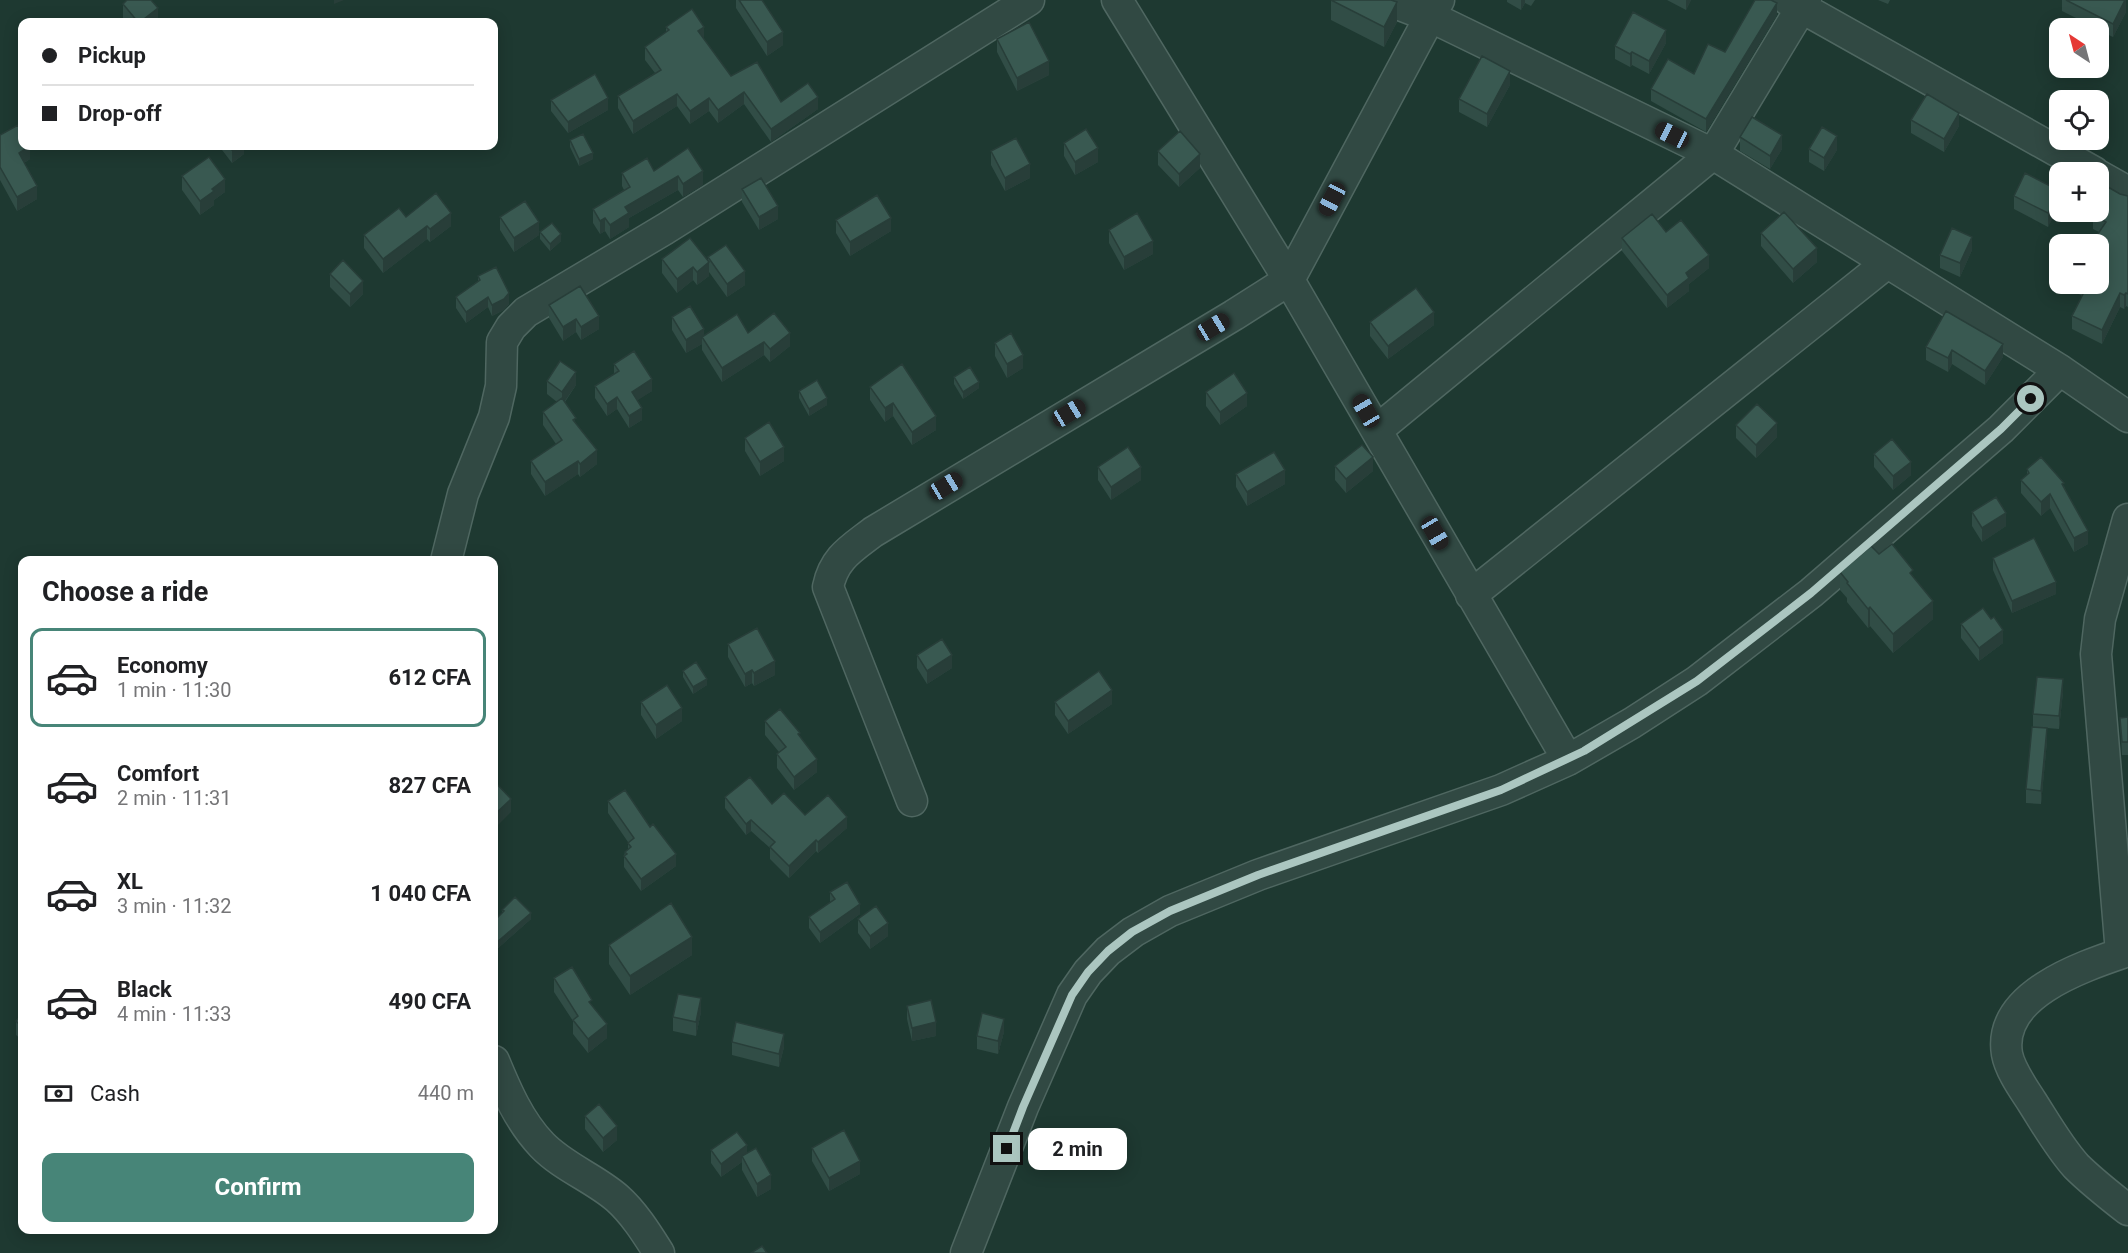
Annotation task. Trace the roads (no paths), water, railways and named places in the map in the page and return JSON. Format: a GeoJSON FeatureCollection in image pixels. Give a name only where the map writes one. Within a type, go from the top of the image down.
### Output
{"type":"FeatureCollection","features":[{"type":"Feature","properties":{"kind":"street"},"geometry":{"type":"LineString","coordinates":[[447,556],[463,494],[494,417],[501,386],[502,342],[511,327],[526,312],[664,229],[1029,0]]}},
{"type":"Feature","properties":{"kind":"street"},"geometry":{"type":"LineString","coordinates":[[1117,0],[1289,280],[1470,595],[1568,760]]}},
{"type":"Feature","properties":{"kind":"street"},"geometry":{"type":"LineString","coordinates":[[1387,0],[1434,8],[1713,154],[2060,370],[2128,417]]}},
{"type":"Feature","properties":{"kind":"street"},"geometry":{"type":"LineString","coordinates":[[1377,430],[1713,154],[1799,2],[2077,162]]}},
{"type":"Feature","properties":{"kind":"street"},"geometry":{"type":"LineString","coordinates":[[912,801],[828,587],[831,570],[848,552],[873,532],[916,504],[1289,280],[1434,8]]}},
{"type":"Feature","properties":{"kind":"street"},"geometry":{"type":"LineString","coordinates":[[2109,181],[2128,192]]}},
{"type":"Feature","properties":{"kind":"street"},"geometry":{"type":"LineString","coordinates":[[1470,595],[1887,263]]}},
{"type":"Feature","properties":{"kind":"street"},"geometry":{"type":"LineString","coordinates":[[966,1253],[1023,1107],[1072,995],[1088,972],[1108,951],[1132,932],[1170,911],[1258,875],[1501,790],[1568,760],[1697,681],[1811,593],[2001,429],[2060,370]]}},
{"type":"Feature","properties":{"kind":"street"},"geometry":{"type":"LineString","coordinates":[[2128,519],[2100,619],[2096,654],[2125,952],[2078,969],[2047,985],[2028,1000],[2015,1016],[2005,1036],[2007,1057],[2053,1136],[2076,1165],[2128,1210]]}},
{"type":"Feature","properties":{"kind":"street"},"geometry":{"type":"LineString","coordinates":[[498,1070],[510,1097],[541,1144],[559,1159],[617,1198],[641,1225],[659,1253]]}}]}
